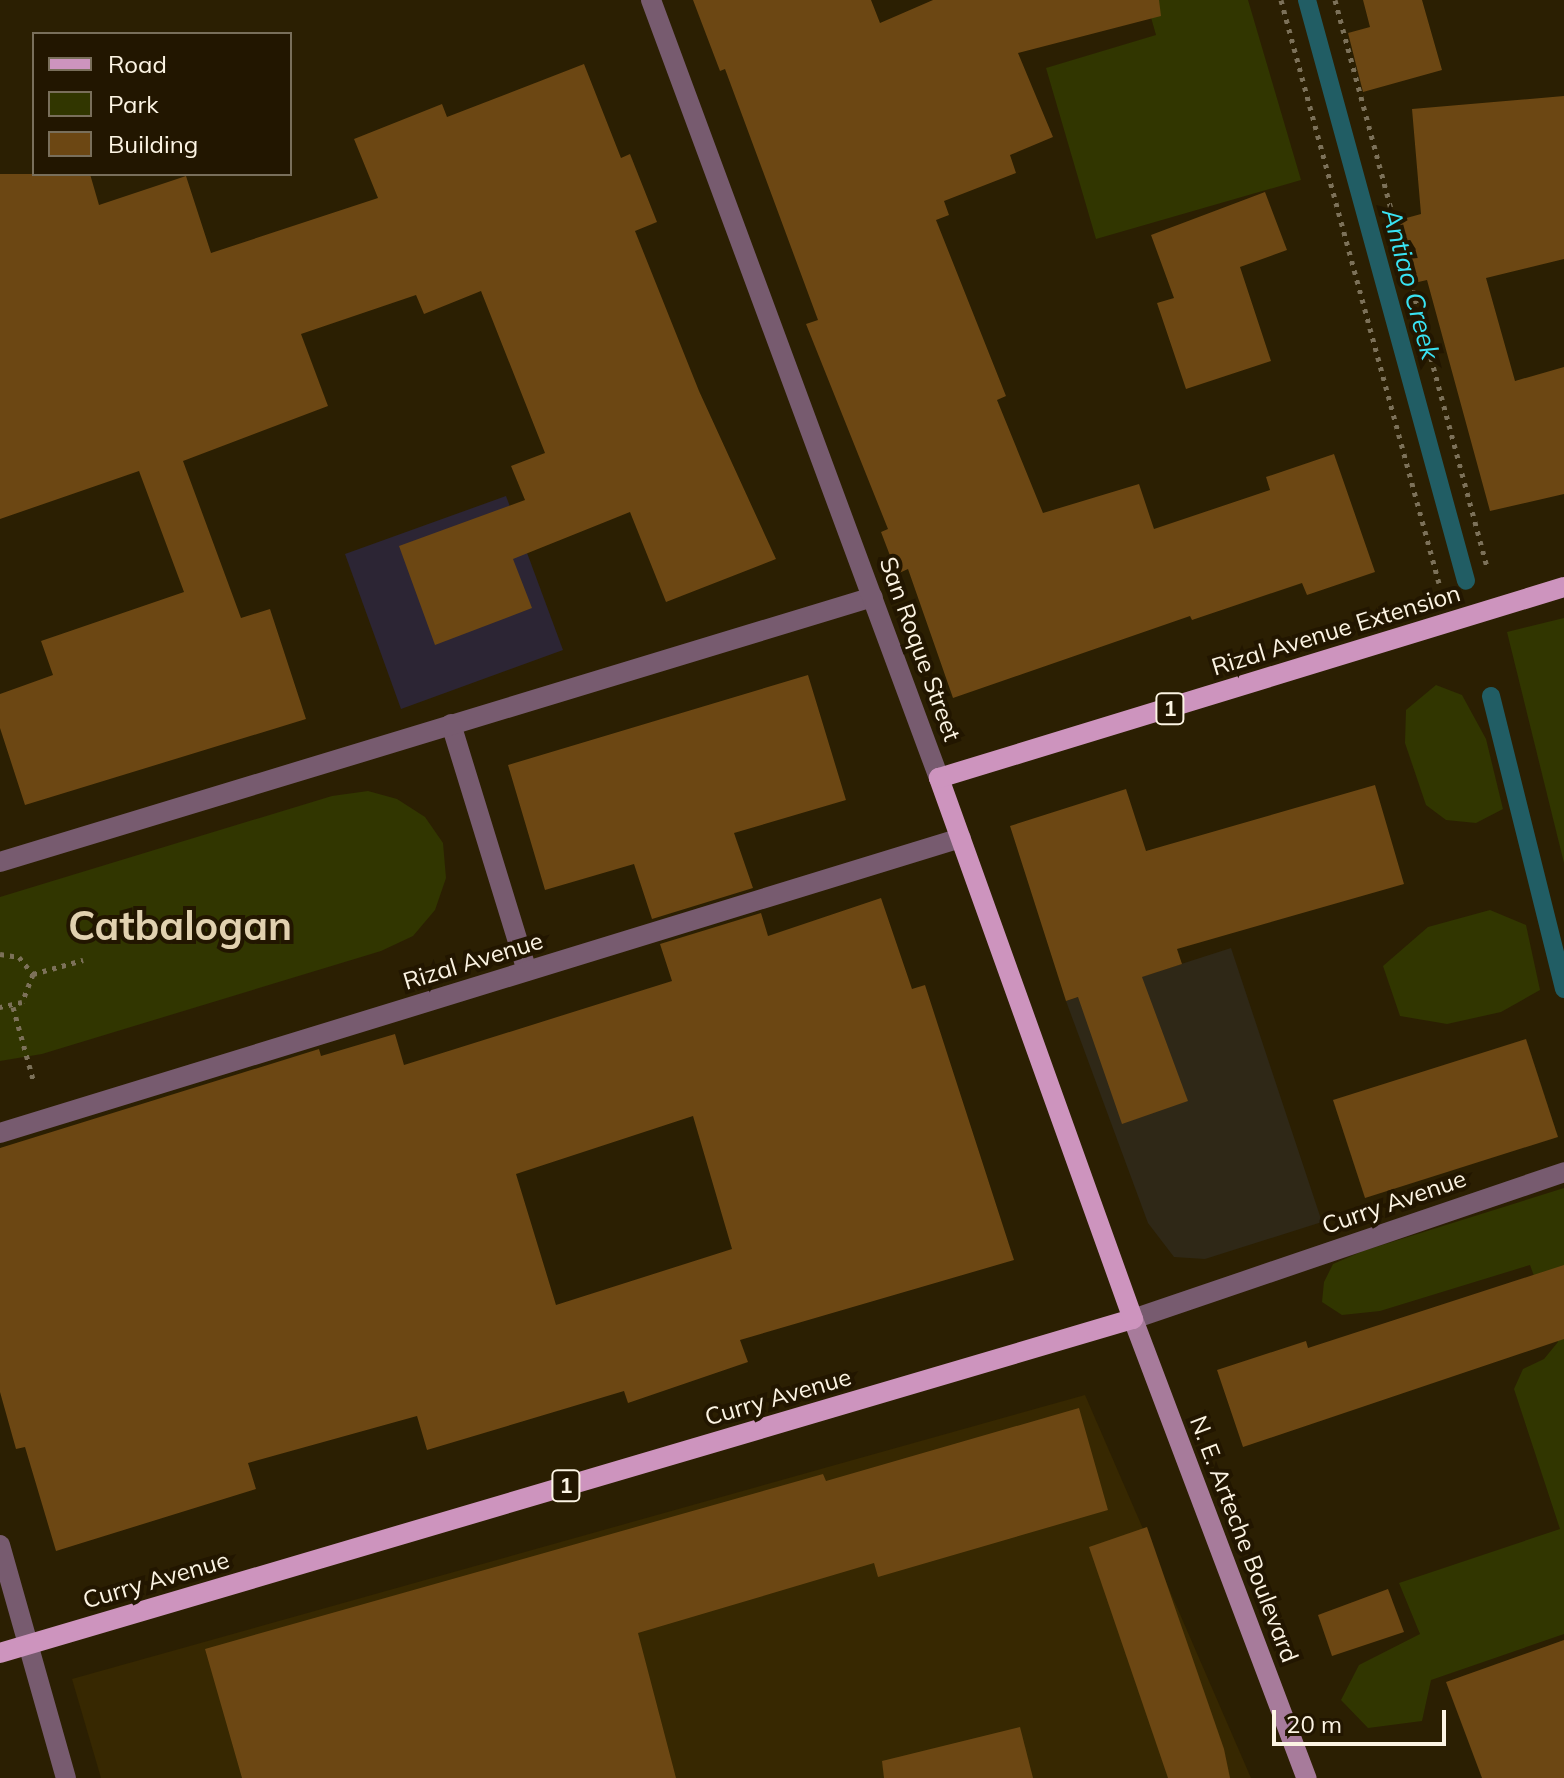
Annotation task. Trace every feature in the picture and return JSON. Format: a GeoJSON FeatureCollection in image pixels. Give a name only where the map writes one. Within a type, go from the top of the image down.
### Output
{"type":"FeatureCollection","features":[{"type":"Feature","properties":{"kind":"main road","name":"Rizal Avenue Extension"},"geometry":{"type":"LineString","coordinates":[[939,778],[1564,587]]}},
{"type":"Feature","properties":{"kind":"main road","name":"San Roque Street"},"geometry":{"type":"LineString","coordinates":[[939,778],[1133,1319]]}},
{"type":"Feature","properties":{"kind":"main road","name":"Curry Avenue"},"geometry":{"type":"LineString","coordinates":[[0,1653],[1133,1319]]}},
{"type":"Feature","properties":{"kind":"main road","name":"N. E. Arteche Boulevard"},"geometry":{"type":"LineString","coordinates":[[1133,1319],[1306,1778]]}},
{"type":"Feature","properties":{"kind":"street","name":"San Roque Street"},"geometry":{"type":"LineString","coordinates":[[651,0],[939,778]]}},
{"type":"Feature","properties":{"kind":"street"},"geometry":{"type":"LineString","coordinates":[[0,862],[873,597]]}},
{"type":"Feature","properties":{"kind":"street"},"geometry":{"type":"LineString","coordinates":[[451,724],[527,971]]}},
{"type":"Feature","properties":{"kind":"street","name":"Rizal Avenue"},"geometry":{"type":"LineString","coordinates":[[0,1133],[961,838]]}},
{"type":"Feature","properties":{"kind":"street","name":"Curry Avenue"},"geometry":{"type":"LineString","coordinates":[[1133,1319],[1564,1172]]}},
{"type":"Feature","properties":{"kind":"street"},"geometry":{"type":"LineString","coordinates":[[0,1545],[66,1778]]}},
{"type":"Feature","properties":{"kind":"path"},"geometry":{"type":"LineString","coordinates":[[1281,0],[1449,623]]}},
{"type":"Feature","properties":{"kind":"path"},"geometry":{"type":"LineString","coordinates":[[1335,0],[1498,607]]}},
{"type":"Feature","properties":{"kind":"path"},"geometry":{"type":"LineString","coordinates":[[0,954],[19,957],[33,974]]}},
{"type":"Feature","properties":{"kind":"path"},"geometry":{"type":"LineString","coordinates":[[33,974],[83,960]]}},
{"type":"Feature","properties":{"kind":"path"},"geometry":{"type":"LineString","coordinates":[[0,1007],[13,1007],[29,995],[33,974]]}},
{"type":"Feature","properties":{"kind":"path"},"geometry":{"type":"LineString","coordinates":[[13,1007],[44,1119]]}},
{"type":"Feature","properties":{"kind":"shaded area"},"geometry":{"type":"Polygon","coordinates":[[[506,496],[563,650],[401,709],[345,554],[506,496]]]}},
{"type":"Feature","properties":{"kind":"shaded area"},"geometry":{"type":"Polygon","coordinates":[[[1231,948],[1322,1222],[1205,1259],[1174,1257],[1148,1223],[1066,1001],[1231,948]]]}},
{"type":"Feature","properties":{"kind":"shaded area"},"geometry":{"type":"Polygon","coordinates":[[[1085,1395],[1251,1778],[101,1778],[72,1679],[1085,1395]]]}},
{"type":"Feature","properties":{"kind":"green space"},"geometry":{"type":"Polygon","coordinates":[[[1146,0],[1248,0],[1301,180],[1096,239],[1046,68],[1156,35],[1146,0]]]}},
{"type":"Feature","properties":{"kind":"green space"},"geometry":{"type":"Polygon","coordinates":[[[1564,618],[1564,863],[1507,632],[1564,618]]]}},
{"type":"Feature","properties":{"kind":"green space"},"geometry":{"type":"Polygon","coordinates":[[[1436,685],[1462,695],[1486,739],[1503,809],[1476,823],[1446,820],[1426,805],[1405,743],[1406,710],[1436,685]]]}},
{"type":"Feature","properties":{"kind":"green space"},"geometry":{"type":"Polygon","coordinates":[[[368,791],[397,799],[425,817],[443,843],[446,878],[435,910],[413,936],[381,951],[42,1054],[0,1061],[0,897],[332,796],[368,791]]]}},
{"type":"Feature","properties":{"kind":"green space"},"geometry":{"type":"Polygon","coordinates":[[[1490,910],[1526,925],[1540,990],[1501,1012],[1447,1024],[1400,1016],[1383,966],[1428,927],[1490,910]]]}},
{"type":"Feature","properties":{"kind":"green space"},"geometry":{"type":"Polygon","coordinates":[[[1564,1188],[1564,1634],[1431,1680],[1422,1721],[1368,1728],[1341,1700],[1359,1665],[1420,1634],[1399,1583],[1560,1529],[1514,1389],[1523,1369],[1544,1359],[1558,1342],[1530,1265],[1380,1311],[1342,1315],[1322,1302],[1324,1282],[1333,1264],[1363,1251],[1564,1188]]]}},
{"type":"Feature","properties":{"kind":"building"},"geometry":{"type":"Polygon","coordinates":[[[693,0],[871,0],[880,23],[933,0],[1159,0],[1161,16],[1018,53],[1053,137],[1010,155],[1016,173],[944,201],[949,215],[936,220],[1006,396],[997,400],[1043,513],[1139,484],[1154,529],[1270,490],[1266,477],[1334,454],[1375,572],[1307,595],[1302,583],[1192,620],[1190,616],[953,698],[908,569],[897,574],[881,532],[888,529],[806,324],[818,320],[725,69],[720,71],[693,0]]]}},
{"type":"Feature","properties":{"kind":"building"},"geometry":{"type":"Polygon","coordinates":[[[1363,0],[1422,0],[1442,70],[1363,92],[1348,33],[1370,27],[1363,0]]]}},
{"type":"Feature","properties":{"kind":"building"},"geometry":{"type":"Polygon","coordinates":[[[584,64],[621,158],[630,154],[657,222],[635,231],[699,391],[776,559],[666,602],[630,512],[513,559],[532,608],[435,645],[399,546],[525,500],[511,466],[545,453],[481,291],[424,314],[416,295],[301,334],[328,406],[183,461],[241,618],[270,609],[306,719],[25,805],[0,728],[0,694],[53,675],[41,641],[184,592],[139,471],[0,519],[0,174],[91,176],[99,205],[186,176],[211,253],[378,198],[354,139],[442,104],[447,117],[584,64]]]}},
{"type":"Feature","properties":{"kind":"building"},"geometry":{"type":"Polygon","coordinates":[[[1564,96],[1564,259],[1486,278],[1515,381],[1564,367],[1564,494],[1490,511],[1427,280],[1414,283],[1399,220],[1421,214],[1412,109],[1564,96]]]}},
{"type":"Feature","properties":{"kind":"building"},"geometry":{"type":"Polygon","coordinates":[[[1265,192],[1287,250],[1240,267],[1271,361],[1186,389],[1157,303],[1174,298],[1151,235],[1265,192]]]}},
{"type":"Feature","properties":{"kind":"building"},"geometry":{"type":"Polygon","coordinates":[[[808,675],[846,800],[734,833],[753,888],[652,919],[634,864],[545,890],[508,765],[808,675]]]}},
{"type":"Feature","properties":{"kind":"building"},"geometry":{"type":"Polygon","coordinates":[[[1375,785],[1404,884],[1177,949],[1182,964],[1142,977],[1188,1101],[1122,1124],[1078,997],[1066,1001],[1010,826],[1126,789],[1146,851],[1375,785]]]}},
{"type":"Feature","properties":{"kind":"building"},"geometry":{"type":"Polygon","coordinates":[[[881,898],[912,989],[925,985],[1014,1260],[740,1340],[748,1362],[628,1403],[624,1391],[427,1450],[417,1416],[248,1463],[256,1489],[56,1551],[25,1447],[16,1449],[0,1392],[0,1148],[319,1049],[321,1056],[395,1034],[404,1065],[672,981],[660,944],[761,913],[768,936],[881,898]],[[693,1116],[516,1174],[556,1305],[732,1249],[693,1116]]]}},
{"type":"Feature","properties":{"kind":"building"},"geometry":{"type":"Polygon","coordinates":[[[1526,1039],[1558,1137],[1365,1198],[1333,1100],[1526,1039]]]}},
{"type":"Feature","properties":{"kind":"building"},"geometry":{"type":"Polygon","coordinates":[[[1564,1265],[1564,1339],[1243,1447],[1217,1370],[1306,1341],[1308,1348],[1564,1265]]]}},
{"type":"Feature","properties":{"kind":"building"},"geometry":{"type":"Polygon","coordinates":[[[1079,1408],[1108,1510],[878,1577],[874,1563],[638,1633],[676,1778],[242,1778],[205,1649],[823,1474],[826,1481],[1079,1408]]]}},
{"type":"Feature","properties":{"kind":"building"},"geometry":{"type":"Polygon","coordinates":[[[1147,1527],[1224,1749],[1230,1778],[1168,1778],[1089,1547],[1147,1527]]]}},
{"type":"Feature","properties":{"kind":"building"},"geometry":{"type":"Polygon","coordinates":[[[1388,1589],[1404,1632],[1332,1656],[1318,1615],[1388,1589]]]}},
{"type":"Feature","properties":{"kind":"building"},"geometry":{"type":"Polygon","coordinates":[[[1564,1640],[1564,1778],[1482,1778],[1446,1682],[1564,1640]]]}},
{"type":"Feature","properties":{"kind":"building"},"geometry":{"type":"Polygon","coordinates":[[[1020,1727],[1033,1778],[884,1778],[882,1761],[1020,1727]]]}},
{"type":"Feature","properties":{"kind":"waterway","name":"Antiao Creek"},"geometry":{"type":"LineString","coordinates":[[1307,0],[1466,581]]}},
{"type":"Feature","properties":{"kind":"waterway","name":"Antiao Creek"},"geometry":{"type":"LineString","coordinates":[[1491,696],[1564,989]]}},
{"type":"Feature","properties":{"kind":"district","name":"Catbalogan"},"geometry":{"type":"Point","coordinates":[180,925]}}]}
